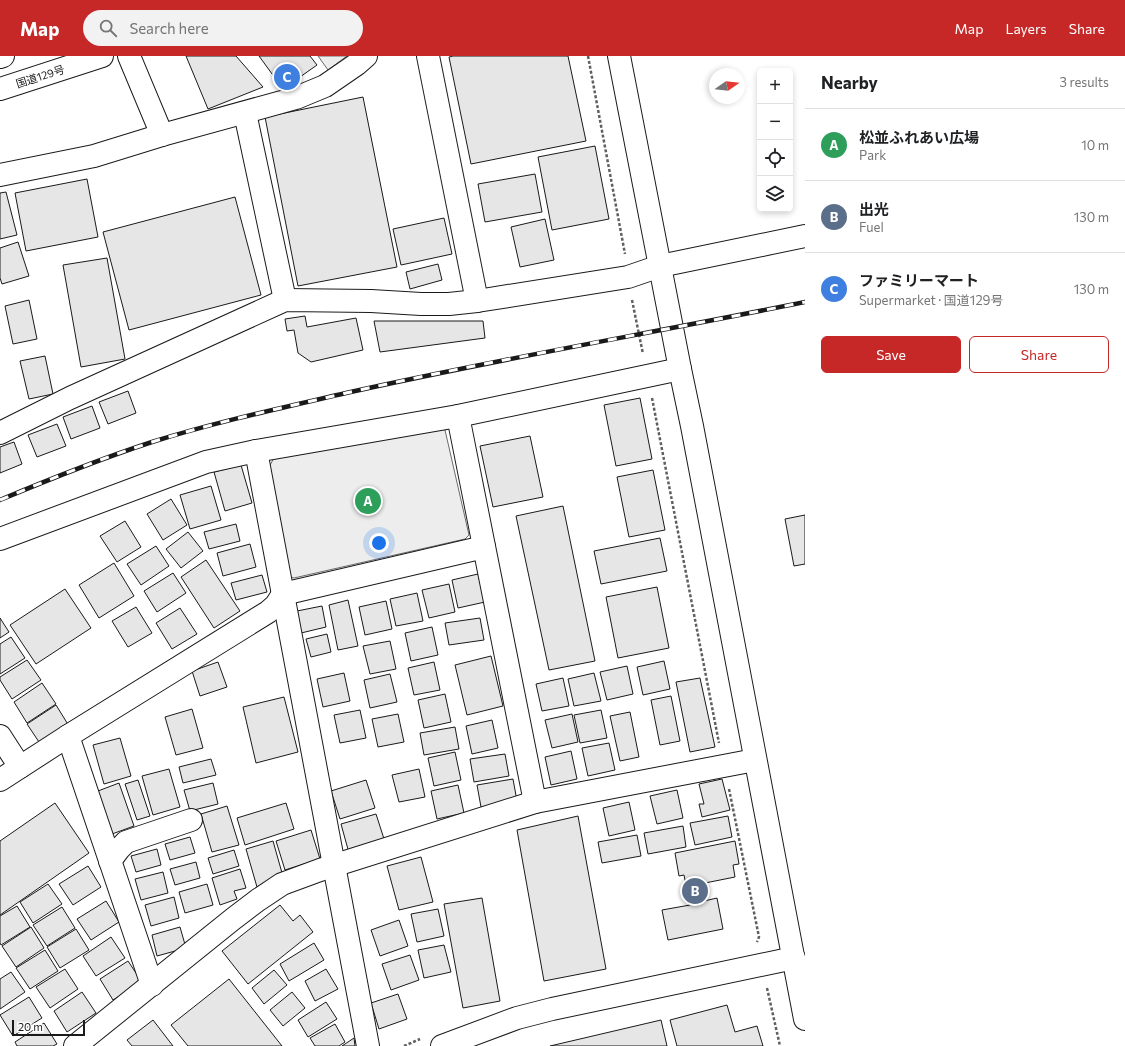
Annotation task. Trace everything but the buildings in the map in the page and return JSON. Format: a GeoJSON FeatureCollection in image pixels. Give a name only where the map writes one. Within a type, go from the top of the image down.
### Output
{"type":"FeatureCollection","features":[{"type":"Feature","properties":{"kind":"main road","name":"国道129号"},"geometry":{"type":"LineString","coordinates":[[0,89],[102,56]]}},
{"type":"Feature","properties":{"kind":"main road"},"geometry":{"type":"LineString","coordinates":[[129,56],[162,134]]}},
{"type":"Feature","properties":{"kind":"main road"},"geometry":{"type":"LineString","coordinates":[[0,175],[94,156],[162,134],[245,113],[296,98],[325,86],[366,56]]}},
{"type":"Feature","properties":{"kind":"main road"},"geometry":{"type":"LineString","coordinates":[[428,56],[477,301]]}},
{"type":"Feature","properties":{"kind":"main road"},"geometry":{"type":"LineString","coordinates":[[619,56],[692,426],[805,1020]]}},
{"type":"Feature","properties":{"kind":"main road"},"geometry":{"type":"LineString","coordinates":[[245,113],[285,300]]}},
{"type":"Feature","properties":{"kind":"main road"},"geometry":{"type":"LineString","coordinates":[[0,432],[70,398],[285,300],[371,300],[421,304],[449,304],[477,301],[628,276],[660,266],[805,236]]}},
{"type":"Feature","properties":{"kind":"main road"},"geometry":{"type":"LineString","coordinates":[[0,539],[206,462],[256,451],[458,416],[680,369]]}},
{"type":"Feature","properties":{"kind":"main road"},"geometry":{"type":"LineString","coordinates":[[458,416],[535,802]]}},
{"type":"Feature","properties":{"kind":"main road"},"geometry":{"type":"LineString","coordinates":[[256,451],[368,1046]]}},
{"type":"Feature","properties":{"kind":"main road"},"geometry":{"type":"LineString","coordinates":[[0,780],[268,612],[276,605],[283,594],[484,547]]}},
{"type":"Feature","properties":{"kind":"main road"},"geometry":{"type":"LineString","coordinates":[[0,736],[20,767]]}},
{"type":"Feature","properties":{"kind":"main road"},"geometry":{"type":"LineString","coordinates":[[68,736],[152,985]]}},
{"type":"Feature","properties":{"kind":"main road"},"geometry":{"type":"LineString","coordinates":[[75,1046],[232,919],[282,884],[320,870],[535,802],[755,760]]}},
{"type":"Feature","properties":{"kind":"main road"},"geometry":{"type":"LineString","coordinates":[[110,861],[126,842],[191,820]]}},
{"type":"Feature","properties":{"kind":"main road"},"geometry":{"type":"LineString","coordinates":[[442,1046],[517,1018],[552,1009],[794,958]]}},
{"type":"Feature","properties":{"kind":"path"},"geometry":{"type":"LineString","coordinates":[[588,56],[626,256]]}},
{"type":"Feature","properties":{"kind":"path"},"geometry":{"type":"LineString","coordinates":[[631,294],[720,749]]}},
{"type":"Feature","properties":{"kind":"path"},"geometry":{"type":"LineString","coordinates":[[728,782],[759,937],[756,944]]}},
{"type":"Feature","properties":{"kind":"path"},"geometry":{"type":"LineString","coordinates":[[761,983],[769,992],[780,1046]]}},
{"type":"Feature","properties":{"kind":"shaded area"},"geometry":{"type":"Polygon","coordinates":[[[318,56],[347,56],[328,70],[318,56]]]}},
{"type":"Feature","properties":{"kind":"shaded area"},"geometry":{"type":"Polygon","coordinates":[[[438,427],[445,430],[469,535],[465,539],[294,578],[289,577],[269,467],[274,458],[438,427]]]}},
{"type":"Feature","properties":{"kind":"railway"},"geometry":{"type":"LineString","coordinates":[[0,500],[75,470],[152,442],[200,428],[346,393],[460,369],[805,302]]}},
{"type":"Feature","properties":{"kind":"place","name":"ファミリーマート"},"geometry":{"type":"Point","coordinates":[287,77]}},
{"type":"Feature","properties":{"kind":"place","name":"松並ふれあい広場"},"geometry":{"type":"Point","coordinates":[368,501]}},
{"type":"Feature","properties":{"kind":"place","name":"出光"},"geometry":{"type":"Point","coordinates":[695,891]}}]}
